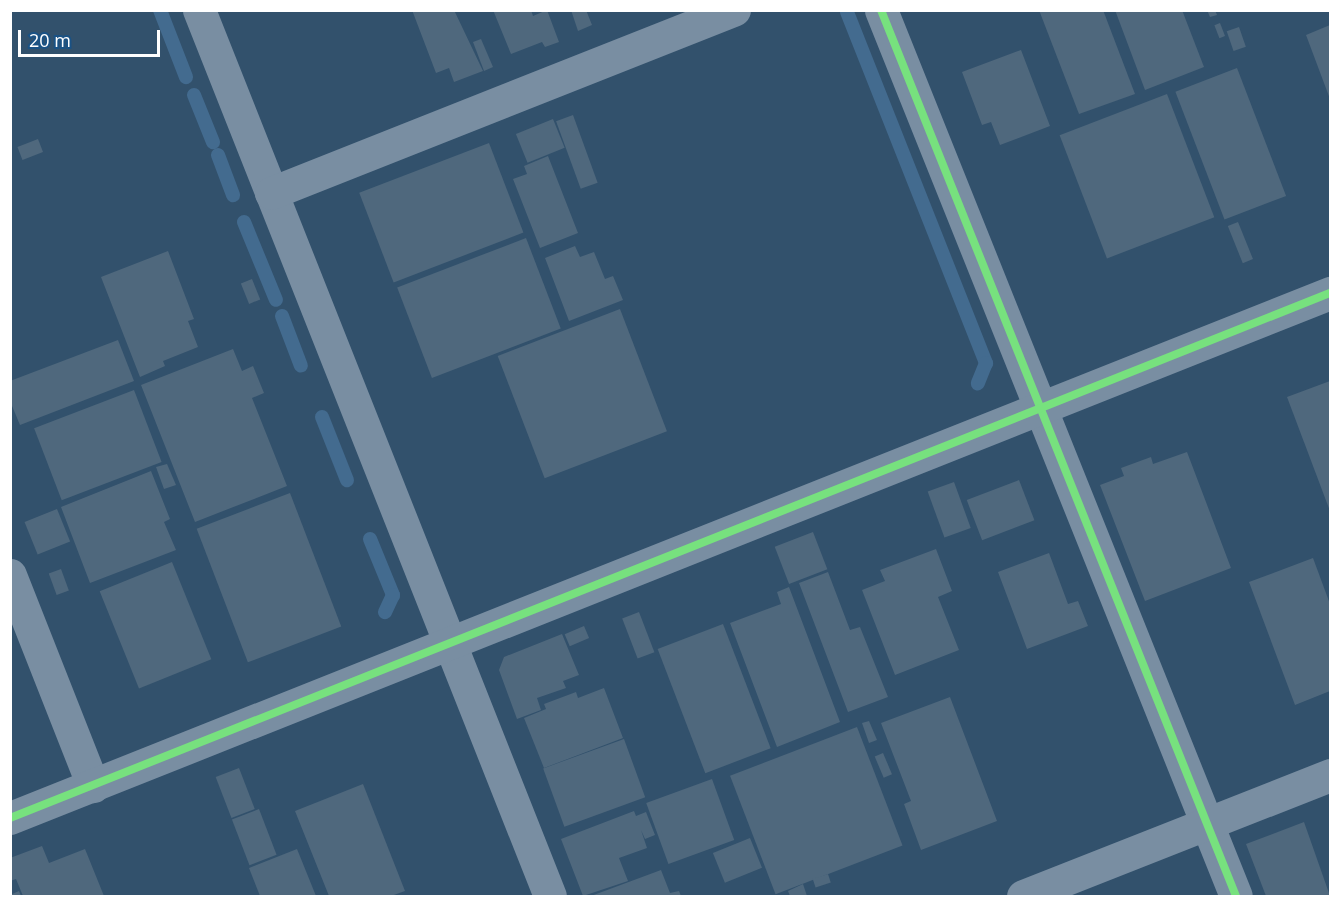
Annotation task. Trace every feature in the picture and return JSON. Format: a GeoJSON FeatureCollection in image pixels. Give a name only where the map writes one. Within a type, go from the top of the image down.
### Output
{"type":"FeatureCollection","features":[{"type":"Feature","properties":{"kind":"street"},"geometry":{"type":"LineString","coordinates":[[199,10],[550,897]]}},
{"type":"Feature","properties":{"kind":"street"},"geometry":{"type":"LineString","coordinates":[[271,193],[734,10]]}},
{"type":"Feature","properties":{"kind":"street"},"geometry":{"type":"LineString","coordinates":[[881,10],[1236,897]]}},
{"type":"Feature","properties":{"kind":"street"},"geometry":{"type":"LineString","coordinates":[[10,818],[1330,293]]}},
{"type":"Feature","properties":{"kind":"street"},"geometry":{"type":"LineString","coordinates":[[10,575],[93,786]]}},
{"type":"Feature","properties":{"kind":"street"},"geometry":{"type":"LineString","coordinates":[[1023,897],[1330,775]]}},
{"type":"Feature","properties":{"kind":"building"},"geometry":{"type":"Polygon","coordinates":[[[412,10],[454,10],[483,71],[454,82],[449,68],[436,73],[412,10]]]}},
{"type":"Feature","properties":{"kind":"building"},"geometry":{"type":"Polygon","coordinates":[[[493,10],[531,10],[533,16],[547,10],[559,42],[545,47],[542,42],[511,54],[493,10]]]}},
{"type":"Feature","properties":{"kind":"building"},"geometry":{"type":"Polygon","coordinates":[[[571,10],[586,10],[592,25],[578,31],[571,10]]]}},
{"type":"Feature","properties":{"kind":"building"},"geometry":{"type":"Polygon","coordinates":[[[1039,10],[1103,10],[1135,94],[1079,114],[1039,10]]]}},
{"type":"Feature","properties":{"kind":"building"},"geometry":{"type":"Polygon","coordinates":[[[1115,10],[1182,10],[1204,67],[1145,90],[1115,10]]]}},
{"type":"Feature","properties":{"kind":"building"},"geometry":{"type":"Polygon","coordinates":[[[1207,10],[1215,10],[1217,15],[1210,17],[1207,10]]]}},
{"type":"Feature","properties":{"kind":"building"},"geometry":{"type":"Polygon","coordinates":[[[1220,23],[1225,36],[1219,38],[1214,25],[1220,23]]]}},
{"type":"Feature","properties":{"kind":"building"},"geometry":{"type":"Polygon","coordinates":[[[1330,25],[1330,99],[1306,35],[1330,25]]]}},
{"type":"Feature","properties":{"kind":"building"},"geometry":{"type":"Polygon","coordinates":[[[1239,27],[1246,47],[1234,51],[1227,31],[1239,27]]]}},
{"type":"Feature","properties":{"kind":"building"},"geometry":{"type":"Polygon","coordinates":[[[481,39],[493,67],[484,71],[473,42],[481,39]]]}},
{"type":"Feature","properties":{"kind":"building"},"geometry":{"type":"Polygon","coordinates":[[[1021,50],[1050,126],[1000,145],[991,122],[982,125],[962,72],[1021,50]]]}},
{"type":"Feature","properties":{"kind":"building"},"geometry":{"type":"Polygon","coordinates":[[[1237,68],[1286,196],[1224,220],[1175,92],[1237,68]]]}},
{"type":"Feature","properties":{"kind":"building"},"geometry":{"type":"Polygon","coordinates":[[[1167,94],[1214,217],[1107,258],[1060,135],[1167,94]]]}},
{"type":"Feature","properties":{"kind":"building"},"geometry":{"type":"Polygon","coordinates":[[[573,115],[598,183],[581,189],[556,121],[573,115]]]}},
{"type":"Feature","properties":{"kind":"building"},"geometry":{"type":"Polygon","coordinates":[[[553,119],[565,148],[528,163],[516,134],[553,119]]]}},
{"type":"Feature","properties":{"kind":"building"},"geometry":{"type":"Polygon","coordinates":[[[38,139],[43,152],[22,160],[17,147],[38,139]]]}},
{"type":"Feature","properties":{"kind":"building"},"geometry":{"type":"Polygon","coordinates":[[[489,143],[523,233],[394,282],[359,193],[489,143]]]}},
{"type":"Feature","properties":{"kind":"building"},"geometry":{"type":"Polygon","coordinates":[[[548,156],[578,233],[540,248],[513,179],[527,174],[524,166],[548,156]]]}},
{"type":"Feature","properties":{"kind":"building"},"geometry":{"type":"Polygon","coordinates":[[[1238,222],[1253,259],[1243,263],[1228,226],[1238,222]]]}},
{"type":"Feature","properties":{"kind":"building"},"geometry":{"type":"Polygon","coordinates":[[[526,238],[561,329],[432,378],[397,287],[526,238]]]}},
{"type":"Feature","properties":{"kind":"building"},"geometry":{"type":"Polygon","coordinates":[[[575,246],[580,257],[594,252],[605,279],[613,276],[623,300],[569,321],[545,258],[575,246]]]}},
{"type":"Feature","properties":{"kind":"building"},"geometry":{"type":"Polygon","coordinates":[[[168,251],[194,319],[188,321],[198,347],[163,361],[165,366],[140,377],[101,277],[168,251]]]}},
{"type":"Feature","properties":{"kind":"building"},"geometry":{"type":"Polygon","coordinates":[[[252,279],[260,299],[249,304],[241,283],[252,279]]]}},
{"type":"Feature","properties":{"kind":"building"},"geometry":{"type":"Polygon","coordinates":[[[620,309],[667,431],[545,478],[498,356],[620,309]]]}},
{"type":"Feature","properties":{"kind":"building"},"geometry":{"type":"Polygon","coordinates":[[[118,340],[134,381],[20,425],[10,401],[10,381],[118,340]]]}},
{"type":"Feature","properties":{"kind":"building"},"geometry":{"type":"Polygon","coordinates":[[[233,349],[242,371],[253,366],[264,393],[252,398],[287,486],[195,522],[141,385],[233,349]]]}},
{"type":"Feature","properties":{"kind":"building"},"geometry":{"type":"Polygon","coordinates":[[[1330,381],[1330,511],[1287,397],[1330,381]]]}},
{"type":"Feature","properties":{"kind":"building"},"geometry":{"type":"Polygon","coordinates":[[[134,390],[162,462],[62,500],[34,428],[134,390]]]}},
{"type":"Feature","properties":{"kind":"building"},"geometry":{"type":"Polygon","coordinates":[[[1187,452],[1231,568],[1145,601],[1100,485],[1124,476],[1121,468],[1151,457],[1153,464],[1187,452]]]}},
{"type":"Feature","properties":{"kind":"building"},"geometry":{"type":"Polygon","coordinates":[[[167,464],[176,485],[164,489],[156,467],[167,464]]]}},
{"type":"Feature","properties":{"kind":"building"},"geometry":{"type":"Polygon","coordinates":[[[151,471],[170,519],[164,522],[176,550],[90,583],[61,507],[151,471]]]}},
{"type":"Feature","properties":{"kind":"building"},"geometry":{"type":"Polygon","coordinates":[[[1019,480],[1034,520],[982,540],[967,500],[1019,480]]]}},
{"type":"Feature","properties":{"kind":"building"},"geometry":{"type":"Polygon","coordinates":[[[954,482],[971,528],[944,538],[928,492],[954,482]]]}},
{"type":"Feature","properties":{"kind":"building"},"geometry":{"type":"Polygon","coordinates":[[[290,493],[341,627],[248,662],[197,529],[290,493]]]}},
{"type":"Feature","properties":{"kind":"building"},"geometry":{"type":"Polygon","coordinates":[[[57,509],[70,541],[38,555],[25,522],[57,509]]]}},
{"type":"Feature","properties":{"kind":"building"},"geometry":{"type":"Polygon","coordinates":[[[813,532],[827,569],[789,584],[775,547],[813,532]]]}},
{"type":"Feature","properties":{"kind":"building"},"geometry":{"type":"Polygon","coordinates":[[[936,549],[952,591],[938,597],[959,650],[895,675],[862,590],[885,581],[880,570],[936,549]]]}},
{"type":"Feature","properties":{"kind":"building"},"geometry":{"type":"Polygon","coordinates":[[[1049,553],[1068,604],[1078,601],[1088,626],[1027,649],[998,572],[1049,553]]]}},
{"type":"Feature","properties":{"kind":"building"},"geometry":{"type":"Polygon","coordinates":[[[1313,558],[1330,604],[1330,691],[1295,705],[1249,582],[1313,558]]]}},
{"type":"Feature","properties":{"kind":"building"},"geometry":{"type":"Polygon","coordinates":[[[172,562],[211,659],[139,689],[100,591],[172,562]]]}},
{"type":"Feature","properties":{"kind":"building"},"geometry":{"type":"Polygon","coordinates":[[[61,569],[69,591],[57,595],[49,573],[61,569]]]}},
{"type":"Feature","properties":{"kind":"building"},"geometry":{"type":"Polygon","coordinates":[[[828,572],[850,630],[860,627],[888,697],[848,712],[799,583],[828,572]]]}},
{"type":"Feature","properties":{"kind":"building"},"geometry":{"type":"Polygon","coordinates":[[[789,587],[840,722],[777,747],[730,623],[781,604],[777,592],[789,587]]]}},
{"type":"Feature","properties":{"kind":"building"},"geometry":{"type":"Polygon","coordinates":[[[639,612],[654,652],[638,659],[622,618],[639,612]]]}},
{"type":"Feature","properties":{"kind":"building"},"geometry":{"type":"Polygon","coordinates":[[[723,624],[771,748],[705,773],[658,649],[723,624]]]}},
{"type":"Feature","properties":{"kind":"building"},"geometry":{"type":"Polygon","coordinates":[[[584,626],[589,638],[570,646],[565,634],[584,626]]]}},
{"type":"Feature","properties":{"kind":"building"},"geometry":{"type":"Polygon","coordinates":[[[562,634],[579,675],[563,681],[566,688],[537,698],[541,710],[517,719],[499,670],[504,657],[562,634]]]}},
{"type":"Feature","properties":{"kind":"building"},"geometry":{"type":"Polygon","coordinates":[[[604,688],[623,738],[544,768],[524,718],[546,709],[544,704],[576,692],[578,698],[604,688]]]}},
{"type":"Feature","properties":{"kind":"building"},"geometry":{"type":"Polygon","coordinates":[[[950,697],[997,821],[921,850],[904,804],[911,801],[881,723],[950,697]]]}},
{"type":"Feature","properties":{"kind":"building"},"geometry":{"type":"Polygon","coordinates":[[[869,721],[877,740],[869,743],[862,723],[869,721]]]}},
{"type":"Feature","properties":{"kind":"building"},"geometry":{"type":"Polygon","coordinates":[[[857,727],[903,846],[776,894],[730,776],[857,727]]]}},
{"type":"Feature","properties":{"kind":"building"},"geometry":{"type":"Polygon","coordinates":[[[624,739],[645,797],[564,827],[543,768],[624,739]]]}},
{"type":"Feature","properties":{"kind":"building"},"geometry":{"type":"Polygon","coordinates":[[[883,753],[892,774],[884,778],[875,757],[883,753]]]}},
{"type":"Feature","properties":{"kind":"building"},"geometry":{"type":"Polygon","coordinates":[[[239,768],[255,809],[231,818],[216,777],[239,768]]]}},
{"type":"Feature","properties":{"kind":"building"},"geometry":{"type":"Polygon","coordinates":[[[712,779],[734,840],[668,864],[646,803],[712,779]]]}},
{"type":"Feature","properties":{"kind":"building"},"geometry":{"type":"Polygon","coordinates":[[[363,784],[405,891],[391,896],[329,896],[295,811],[363,784]]]}},
{"type":"Feature","properties":{"kind":"building"},"geometry":{"type":"Polygon","coordinates":[[[259,809],[277,855],[249,865],[232,819],[259,809]]]}},
{"type":"Feature","properties":{"kind":"building"},"geometry":{"type":"Polygon","coordinates":[[[634,811],[636,816],[646,812],[655,835],[645,839],[641,830],[647,848],[619,858],[628,881],[583,896],[561,839],[634,811]]]}},
{"type":"Feature","properties":{"kind":"building"},"geometry":{"type":"Polygon","coordinates":[[[1304,822],[1330,896],[1266,896],[1246,844],[1304,822]]]}},
{"type":"Feature","properties":{"kind":"building"},"geometry":{"type":"Polygon","coordinates":[[[750,838],[762,868],[725,883],[713,853],[750,838]]]}},
{"type":"Feature","properties":{"kind":"building"},"geometry":{"type":"Polygon","coordinates":[[[42,846],[49,863],[85,849],[104,896],[23,896],[16,879],[10,881],[10,858],[42,846]]]}},
{"type":"Feature","properties":{"kind":"building"},"geometry":{"type":"Polygon","coordinates":[[[297,849],[316,896],[260,896],[249,868],[297,849]]]}},
{"type":"Feature","properties":{"kind":"building"},"geometry":{"type":"Polygon","coordinates":[[[661,870],[670,893],[679,891],[681,896],[591,896],[661,870]]]}},
{"type":"Feature","properties":{"kind":"building"},"geometry":{"type":"Polygon","coordinates":[[[828,874],[831,883],[816,888],[813,879],[828,874]]]}},
{"type":"Feature","properties":{"kind":"building"},"geometry":{"type":"Polygon","coordinates":[[[803,884],[807,896],[790,896],[788,891],[803,884]]]}},
{"type":"Feature","properties":{"kind":"building"},"geometry":{"type":"Polygon","coordinates":[[[19,891],[21,896],[10,896],[10,895],[19,891]]]}},
{"type":"Feature","properties":{"kind":"waterway"},"geometry":{"type":"LineString","coordinates":[[160,10],[186,77]]}},
{"type":"Feature","properties":{"kind":"waterway"},"geometry":{"type":"LineString","coordinates":[[847,12],[986,363],[978,383]]}},
{"type":"Feature","properties":{"kind":"waterway"},"geometry":{"type":"LineString","coordinates":[[194,95],[213,142]]}},
{"type":"Feature","properties":{"kind":"waterway"},"geometry":{"type":"LineString","coordinates":[[218,155],[233,195]]}},
{"type":"Feature","properties":{"kind":"waterway"},"geometry":{"type":"LineString","coordinates":[[244,222],[276,300]]}},
{"type":"Feature","properties":{"kind":"waterway"},"geometry":{"type":"LineString","coordinates":[[282,316],[301,366]]}},
{"type":"Feature","properties":{"kind":"waterway"},"geometry":{"type":"LineString","coordinates":[[322,417],[347,480]]}},
{"type":"Feature","properties":{"kind":"waterway"},"geometry":{"type":"LineString","coordinates":[[370,539],[393,595],[385,612]]}},
{"type":"Feature","properties":{"kind":"cycle path"},"geometry":{"type":"LineString","coordinates":[[881,10],[1236,896]]}},
{"type":"Feature","properties":{"kind":"cycle path"},"geometry":{"type":"LineString","coordinates":[[10,818],[1330,293]]}}]}
